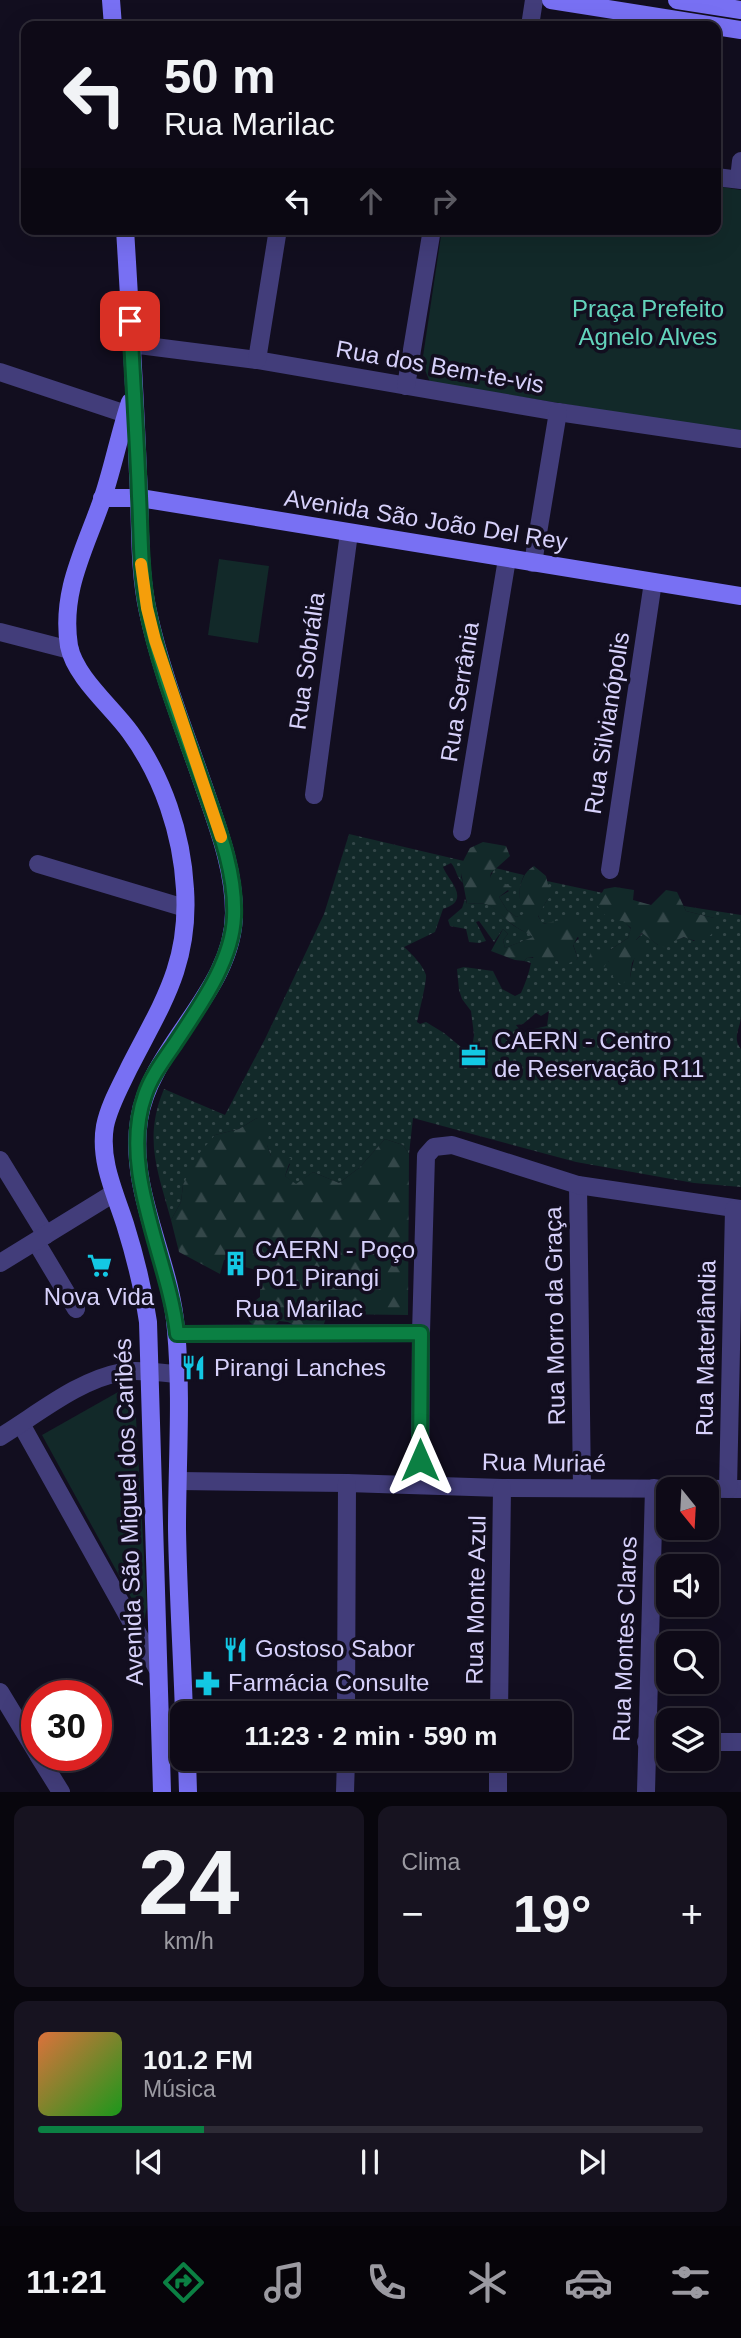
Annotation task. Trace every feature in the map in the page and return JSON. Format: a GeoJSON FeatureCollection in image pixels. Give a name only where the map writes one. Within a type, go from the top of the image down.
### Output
{"type":"FeatureCollection","features":[{"type":"Feature","properties":{"kind":"main road"},"geometry":{"type":"LineString","coordinates":[[111,0],[113,21]]}},
{"type":"Feature","properties":{"kind":"main road"},"geometry":{"type":"LineString","coordinates":[[551,0],[636,7],[700,21]]}},
{"type":"Feature","properties":{"kind":"main road"},"geometry":{"type":"LineString","coordinates":[[677,0],[741,10]]}},
{"type":"Feature","properties":{"kind":"main road"},"geometry":{"type":"LineString","coordinates":[[721,26],[741,30]]}},
{"type":"Feature","properties":{"kind":"main road"},"geometry":{"type":"LineString","coordinates":[[125,235],[133,392]]}},
{"type":"Feature","properties":{"kind":"main road","name":"Avenida São Miguel dos Caribés"},"geometry":{"type":"LineString","coordinates":[[133,392],[103,498],[69,589],[67,618],[70,650],[82,673],[129,731],[150,762],[159,782],[183,860],[185,908],[180,960],[156,1018],[113,1100],[105,1127],[103,1148],[139,1274],[148,1322],[162,1792]]}},
{"type":"Feature","properties":{"kind":"main road","name":"Avenida São Miguel dos Caribés"},"geometry":{"type":"LineString","coordinates":[[133,392],[141,567],[147,608],[168,683],[221,835],[233,893],[234,917],[225,957],[145,1095],[137,1144],[148,1211],[170,1291],[177,1334],[177,1530],[184,1701]]}},
{"type":"Feature","properties":{"kind":"main road","name":"Avenida São João Del Rey"},"geometry":{"type":"LineString","coordinates":[[103,498],[139,498],[741,596]]}},
{"type":"Feature","properties":{"kind":"main road"},"geometry":{"type":"LineString","coordinates":[[156,1018],[182,1032]]}},
{"type":"Feature","properties":{"kind":"main road"},"geometry":{"type":"LineString","coordinates":[[187,1771],[188,1792]]}},
{"type":"Feature","properties":{"kind":"street"},"geometry":{"type":"LineString","coordinates":[[531,21],[534,0]]}},
{"type":"Feature","properties":{"kind":"street"},"geometry":{"type":"LineString","coordinates":[[721,176],[740,173]]}},
{"type":"Feature","properties":{"kind":"street"},"geometry":{"type":"LineString","coordinates":[[257,360],[277,235]]}},
{"type":"Feature","properties":{"kind":"street"},"geometry":{"type":"LineString","coordinates":[[406,386],[431,235]]}},
{"type":"Feature","properties":{"kind":"street","name":"Rua dos Bem-te-vis"},"geometry":{"type":"LineString","coordinates":[[131,344],[257,360],[558,412],[741,439]]}},
{"type":"Feature","properties":{"kind":"street"},"geometry":{"type":"LineString","coordinates":[[0,372],[126,414]]}},
{"type":"Feature","properties":{"kind":"street"},"geometry":{"type":"LineString","coordinates":[[533,563],[558,412]]}},
{"type":"Feature","properties":{"kind":"street","name":"Rua Sobrália"},"geometry":{"type":"LineString","coordinates":[[314,795],[349,533]]}},
{"type":"Feature","properties":{"kind":"street","name":"Rua Serrânia"},"geometry":{"type":"LineString","coordinates":[[461,832],[507,559]]}},
{"type":"Feature","properties":{"kind":"street","name":"Rua Silvianópolis"},"geometry":{"type":"LineString","coordinates":[[610,870],[653,582]]}},
{"type":"Feature","properties":{"kind":"street"},"geometry":{"type":"LineString","coordinates":[[0,632],[70,650]]}},
{"type":"Feature","properties":{"kind":"street"},"geometry":{"type":"LineString","coordinates":[[38,864],[185,908]]}},
{"type":"Feature","properties":{"kind":"street"},"geometry":{"type":"LineString","coordinates":[[420,1485],[426,1156],[430,1151],[435,1147],[452,1145],[578,1185],[737,1209]]}},
{"type":"Feature","properties":{"kind":"street"},"geometry":{"type":"LineString","coordinates":[[0,1160],[76,1310]]}},
{"type":"Feature","properties":{"kind":"street","name":"Rua Morro da Graça"},"geometry":{"type":"LineString","coordinates":[[578,1185],[582,1488]]}},
{"type":"Feature","properties":{"kind":"street"},"geometry":{"type":"LineString","coordinates":[[0,1263],[114,1193]]}},
{"type":"Feature","properties":{"kind":"street","name":"Rua Materlândia"},"geometry":{"type":"LineString","coordinates":[[734,1489],[737,1209]]}},
{"type":"Feature","properties":{"kind":"street","name":"Rua Marilac"},"geometry":{"type":"LineString","coordinates":[[177,1334],[421,1333]]}},
{"type":"Feature","properties":{"kind":"street"},"geometry":{"type":"LineString","coordinates":[[0,1437],[63,1398],[100,1379],[123,1372],[177,1374]]}},
{"type":"Feature","properties":{"kind":"street"},"geometry":{"type":"LineString","coordinates":[[22,1424],[157,1668]]}},
{"type":"Feature","properties":{"kind":"street","name":"Rua Muriaé"},"geometry":{"type":"LineString","coordinates":[[178,1481],[502,1488],[734,1489]]}},
{"type":"Feature","properties":{"kind":"street"},"geometry":{"type":"LineString","coordinates":[[346,1701],[347,1483]]}},
{"type":"Feature","properties":{"kind":"street","name":"Rua Monte Azul"},"geometry":{"type":"LineString","coordinates":[[499,1701],[502,1488]]}},
{"type":"Feature","properties":{"kind":"street","name":"Rua Montes Claros"},"geometry":{"type":"LineString","coordinates":[[646,1792],[654,1488]]}},
{"type":"Feature","properties":{"kind":"street"},"geometry":{"type":"LineString","coordinates":[[3,1703],[21,1730]]}},
{"type":"Feature","properties":{"kind":"street"},"geometry":{"type":"LineString","coordinates":[[646,1742],[656,1742]]}},
{"type":"Feature","properties":{"kind":"street"},"geometry":{"type":"LineString","coordinates":[[719,1742],[741,1742]]}},
{"type":"Feature","properties":{"kind":"street"},"geometry":{"type":"LineString","coordinates":[[48,1771],[61,1792]]}},
{"type":"Feature","properties":{"kind":"street"},"geometry":{"type":"LineString","coordinates":[[345,1792],[346,1771]]}},
{"type":"Feature","properties":{"kind":"street"},"geometry":{"type":"LineString","coordinates":[[498,1771],[498,1792]]}},
{"type":"Feature","properties":{"kind":"green space","name":"Praça Prefeito Agnelo Alves"},"geometry":{"type":"Polygon","coordinates":[[[721,187],[741,190],[741,433],[430,382],[422,363],[441,235],[721,235],[721,187]]]}},
{"type":"Feature","properties":{"kind":"green space"},"geometry":{"type":"Polygon","coordinates":[[[219,559],[269,566],[258,643],[208,635],[219,559]]]}},
{"type":"Feature","properties":{"kind":"green space"},"geometry":{"type":"Polygon","coordinates":[[[349,834],[464,861],[461,877],[463,883],[451,863],[443,867],[457,895],[452,905],[443,909],[435,932],[404,947],[414,956],[426,975],[417,1022],[426,1022],[461,1047],[472,1048],[474,1035],[471,1011],[459,990],[457,969],[464,967],[493,971],[502,989],[515,996],[521,993],[528,975],[531,963],[524,961],[527,958],[557,960],[559,963],[578,959],[573,944],[579,938],[555,922],[542,924],[538,915],[547,900],[547,881],[603,893],[631,929],[628,938],[610,950],[608,961],[630,978],[636,940],[643,933],[658,945],[685,937],[694,941],[714,918],[686,911],[684,906],[741,915],[741,1017],[737,1037],[741,1049],[741,1187],[694,1183],[576,1162],[413,1118],[409,1154],[403,1145],[385,1139],[359,1168],[339,1183],[313,1172],[296,1185],[285,1176],[290,1164],[271,1156],[257,1118],[239,1129],[215,1135],[183,1185],[181,1202],[171,1220],[158,1170],[154,1140],[154,1124],[164,1089],[225,1115],[265,1039],[324,914],[349,834]],[[549,1011],[541,1016],[536,1013],[523,1024],[516,1025],[523,1034],[547,1026],[549,1011]]]}},
{"type":"Feature","properties":{"kind":"green space"},"geometry":{"type":"Polygon","coordinates":[[[483,842],[506,846],[510,856],[490,877],[512,887],[499,897],[507,910],[516,917],[524,914],[519,895],[525,875],[534,866],[546,876],[548,885],[555,893],[547,900],[538,916],[543,924],[577,916],[581,931],[573,945],[578,959],[567,964],[557,960],[542,967],[533,957],[524,961],[515,960],[491,951],[503,929],[508,934],[503,940],[505,948],[533,937],[490,906],[481,903],[467,904],[460,867],[470,848],[483,842]]]}},
{"type":"Feature","properties":{"kind":"green space"},"geometry":{"type":"Polygon","coordinates":[[[495,868],[524,875],[520,894],[525,914],[516,917],[507,910],[499,897],[509,891],[490,877],[495,868]]]}},
{"type":"Feature","properties":{"kind":"green space"},"geometry":{"type":"Polygon","coordinates":[[[615,887],[634,890],[633,900],[651,905],[666,890],[677,892],[686,911],[714,918],[717,925],[704,940],[684,937],[666,948],[642,933],[636,940],[650,949],[645,955],[637,954],[632,963],[630,978],[621,985],[613,977],[612,966],[608,961],[604,967],[593,965],[588,960],[592,949],[610,950],[628,938],[631,928],[623,921],[607,916],[596,904],[604,889],[615,887]]]}},
{"type":"Feature","properties":{"kind":"green space"},"geometry":{"type":"Polygon","coordinates":[[[465,899],[467,904],[481,903],[491,906],[514,926],[534,937],[505,948],[503,940],[508,934],[503,929],[494,942],[479,921],[476,922],[486,941],[469,942],[466,929],[450,926],[448,920],[462,908],[465,899]]]}},
{"type":"Feature","properties":{"kind":"green space"},"geometry":{"type":"Polygon","coordinates":[[[257,1118],[270,1130],[267,1145],[271,1156],[291,1158],[285,1176],[296,1184],[313,1172],[339,1183],[359,1168],[385,1139],[403,1145],[409,1154],[408,1315],[327,1314],[324,1324],[300,1329],[288,1322],[279,1321],[272,1328],[253,1325],[245,1308],[260,1297],[260,1271],[245,1267],[242,1258],[224,1260],[220,1274],[179,1252],[171,1220],[181,1202],[183,1185],[196,1157],[215,1135],[239,1129],[257,1118]]]}},
{"type":"Feature","properties":{"kind":"green space"},"geometry":{"type":"Polygon","coordinates":[[[134,1383],[147,1607],[144,1621],[42,1435],[134,1383]]]}},
{"type":"Feature","properties":{"kind":"slow traffic"},"geometry":{"type":"LineString","coordinates":[[141,564],[155,640],[221,837]]}},
{"type":"Feature","properties":{"kind":"place","name":"CAERN - Centro de Reservação R11"},"geometry":{"type":"Point","coordinates":[474,1055]}},
{"type":"Feature","properties":{"kind":"place","name":"CAERN - Poço P01 Pirangi"},"geometry":{"type":"Point","coordinates":[235,1264]}},
{"type":"Feature","properties":{"kind":"place","name":"Nova Vida"},"geometry":{"type":"Point","coordinates":[99,1266]}},
{"type":"Feature","properties":{"kind":"place","name":"Pirangi Lanches"},"geometry":{"type":"Point","coordinates":[194,1368]}},
{"type":"Feature","properties":{"kind":"place","name":"Gostoso Sabor"},"geometry":{"type":"Point","coordinates":[235,1649]}},
{"type":"Feature","properties":{"kind":"place","name":"Farmácia Consulte"},"geometry":{"type":"Point","coordinates":[208,1683]}},
{"type":"Feature","properties":{"kind":"route"},"geometry":{"type":"LineString","coordinates":[[130,321],[141,567],[147,608],[168,683],[221,835],[233,893],[234,917],[225,957],[158,1070],[145,1095],[139,1120],[139,1166],[148,1211],[163,1262],[177,1334],[421,1333],[420,1460]]}}]}
